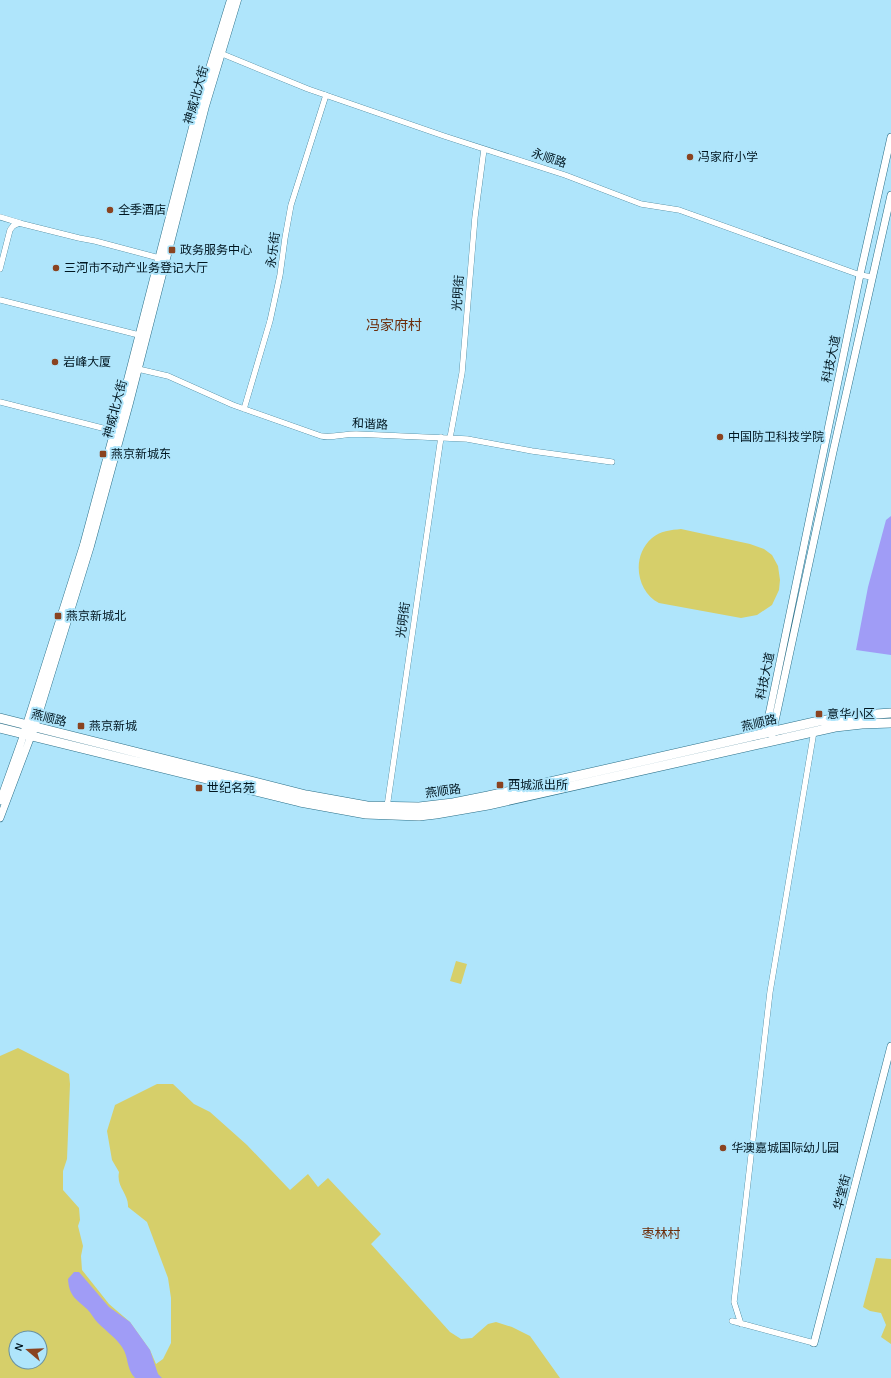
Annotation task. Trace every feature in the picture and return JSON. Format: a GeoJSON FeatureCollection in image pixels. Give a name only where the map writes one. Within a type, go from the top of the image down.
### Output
{"type":"FeatureCollection","features":[{"type":"Feature","properties":{"kind":"main road","name":"神威北大街"},"geometry":{"type":"LineString","coordinates":[[29,731],[84,545],[199,104],[231,0]]}},
{"type":"Feature","properties":{"kind":"main road","name":"神威北大街"},"geometry":{"type":"LineString","coordinates":[[29,731],[90,546],[138,369],[203,113],[237,0]]}},
{"type":"Feature","properties":{"kind":"main road","name":"燕顺路"},"geometry":{"type":"LineString","coordinates":[[0,718],[29,731],[300,802],[366,814],[419,816],[488,805],[837,718],[891,713]]}},
{"type":"Feature","properties":{"kind":"main road","name":"燕顺路"},"geometry":{"type":"LineString","coordinates":[[0,728],[29,731],[306,795],[368,806],[420,807],[488,796],[769,736],[835,727],[891,723]]}},
{"type":"Feature","properties":{"kind":"street","name":"永顺路"},"geometry":{"type":"LineString","coordinates":[[220,53],[326,95],[565,175],[641,204],[679,210],[872,278]]}},
{"type":"Feature","properties":{"kind":"street","name":"永乐街"},"geometry":{"type":"LineString","coordinates":[[244,409],[270,321],[280,275],[291,205],[326,95]]}},
{"type":"Feature","properties":{"kind":"street","name":"科技大道"},"geometry":{"type":"LineString","coordinates":[[769,736],[860,275],[891,138]]}},
{"type":"Feature","properties":{"kind":"street","name":"光明街"},"geometry":{"type":"LineString","coordinates":[[450,438],[462,373],[475,217],[484,149]]}},
{"type":"Feature","properties":{"kind":"street","name":"科技大道"},"geometry":{"type":"LineString","coordinates":[[769,736],[891,195]]}},
{"type":"Feature","properties":{"kind":"street"},"geometry":{"type":"LineString","coordinates":[[0,218],[159,258]]}},
{"type":"Feature","properties":{"kind":"street"},"geometry":{"type":"LineString","coordinates":[[0,269],[11,228],[15,224],[21,223]]}},
{"type":"Feature","properties":{"kind":"street"},"geometry":{"type":"LineString","coordinates":[[0,300],[140,335]]}},
{"type":"Feature","properties":{"kind":"street","name":"和谐路"},"geometry":{"type":"LineString","coordinates":[[138,369],[168,376],[244,409],[321,436],[328,437],[356,434],[467,439],[532,451],[612,462]]}},
{"type":"Feature","properties":{"kind":"street"},"geometry":{"type":"LineString","coordinates":[[0,402],[114,431]]}},
{"type":"Feature","properties":{"kind":"street","name":"光明街"},"geometry":{"type":"LineString","coordinates":[[387,807],[441,437]]}},
{"type":"Feature","properties":{"kind":"street","name":"神威北大街"},"geometry":{"type":"LineString","coordinates":[[0,801],[29,731]]}},
{"type":"Feature","properties":{"kind":"street","name":"神威北大街"},"geometry":{"type":"LineString","coordinates":[[0,818],[29,731]]}},
{"type":"Feature","properties":{"kind":"street"},"geometry":{"type":"LineString","coordinates":[[741,1324],[734,1302],[769,1000],[814,731]]}},
{"type":"Feature","properties":{"kind":"street","name":"华堂街"},"geometry":{"type":"LineString","coordinates":[[814,1343],[891,1046]]}},
{"type":"Feature","properties":{"kind":"street"},"geometry":{"type":"LineString","coordinates":[[732,1321],[814,1343]]}},
{"type":"Feature","properties":{"kind":"shaded area"},"geometry":{"type":"Polygon","coordinates":[[[891,516],[891,655],[856,650],[868,587],[886,520],[891,516]]]}},
{"type":"Feature","properties":{"kind":"shaded area"},"geometry":{"type":"Polygon","coordinates":[[[681,529],[750,544],[764,549],[772,555],[778,566],[780,580],[779,590],[772,605],[757,615],[741,618],[659,603],[651,598],[641,582],[639,563],[641,554],[645,545],[658,534],[666,531],[681,529]]]}},
{"type":"Feature","properties":{"kind":"shaded area"},"geometry":{"type":"Polygon","coordinates":[[[456,961],[467,964],[461,984],[450,981],[456,961]]]}},
{"type":"Feature","properties":{"kind":"shaded area"},"geometry":{"type":"Polygon","coordinates":[[[18,1048],[69,1074],[70,1084],[67,1159],[63,1171],[63,1190],[79,1208],[80,1220],[78,1226],[83,1246],[81,1256],[82,1270],[109,1304],[130,1322],[150,1350],[156,1364],[163,1359],[171,1343],[171,1298],[168,1278],[147,1222],[128,1207],[127,1198],[119,1182],[119,1172],[112,1160],[107,1131],[115,1105],[157,1084],[173,1084],[194,1104],[210,1112],[247,1145],[290,1190],[308,1174],[318,1187],[328,1178],[381,1234],[371,1244],[450,1332],[461,1339],[472,1338],[488,1324],[496,1322],[512,1327],[530,1336],[560,1378],[0,1378],[0,1056],[18,1048]]]}},
{"type":"Feature","properties":{"kind":"shaded area"},"geometry":{"type":"Polygon","coordinates":[[[876,1258],[891,1259],[891,1344],[881,1337],[886,1325],[881,1313],[870,1311],[863,1307],[876,1258]]]}},
{"type":"Feature","properties":{"kind":"shaded area"},"geometry":{"type":"Polygon","coordinates":[[[74,1272],[79,1272],[109,1307],[130,1322],[150,1350],[158,1374],[162,1378],[135,1378],[130,1371],[126,1355],[120,1344],[76,1300],[70,1289],[68,1279],[74,1272]]]}},
{"type":"Feature","properties":{"kind":"place","name":"冯家府小学"},"geometry":{"type":"Point","coordinates":[690,157]}},
{"type":"Feature","properties":{"kind":"place","name":"全季酒店"},"geometry":{"type":"Point","coordinates":[110,210]}},
{"type":"Feature","properties":{"kind":"place","name":"政务服务中心"},"geometry":{"type":"Point","coordinates":[172,250]}},
{"type":"Feature","properties":{"kind":"place","name":"三河市不动产业务登记大厅"},"geometry":{"type":"Point","coordinates":[56,268]}},
{"type":"Feature","properties":{"kind":"place","name":"岩峰大厦"},"geometry":{"type":"Point","coordinates":[55,362]}},
{"type":"Feature","properties":{"kind":"place","name":"中国防卫科技学院"},"geometry":{"type":"Point","coordinates":[720,437]}},
{"type":"Feature","properties":{"kind":"place","name":"燕京新城东"},"geometry":{"type":"Point","coordinates":[103,454]}},
{"type":"Feature","properties":{"kind":"place","name":"燕京新城北"},"geometry":{"type":"Point","coordinates":[58,616]}},
{"type":"Feature","properties":{"kind":"place","name":"意华小区"},"geometry":{"type":"Point","coordinates":[819,714]}},
{"type":"Feature","properties":{"kind":"place","name":"燕京新城"},"geometry":{"type":"Point","coordinates":[81,726]}},
{"type":"Feature","properties":{"kind":"place","name":"西城派出所"},"geometry":{"type":"Point","coordinates":[500,785]}},
{"type":"Feature","properties":{"kind":"place","name":"世纪名苑"},"geometry":{"type":"Point","coordinates":[199,788]}},
{"type":"Feature","properties":{"kind":"place","name":"华澳嘉城国际幼儿园"},"geometry":{"type":"Point","coordinates":[723,1148]}},
{"type":"Feature","properties":{"kind":"district","name":"冯家府村"},"geometry":{"type":"Point","coordinates":[394,326]}},
{"type":"Feature","properties":{"kind":"district","name":"枣林村"},"geometry":{"type":"Point","coordinates":[661,1234]}}]}
